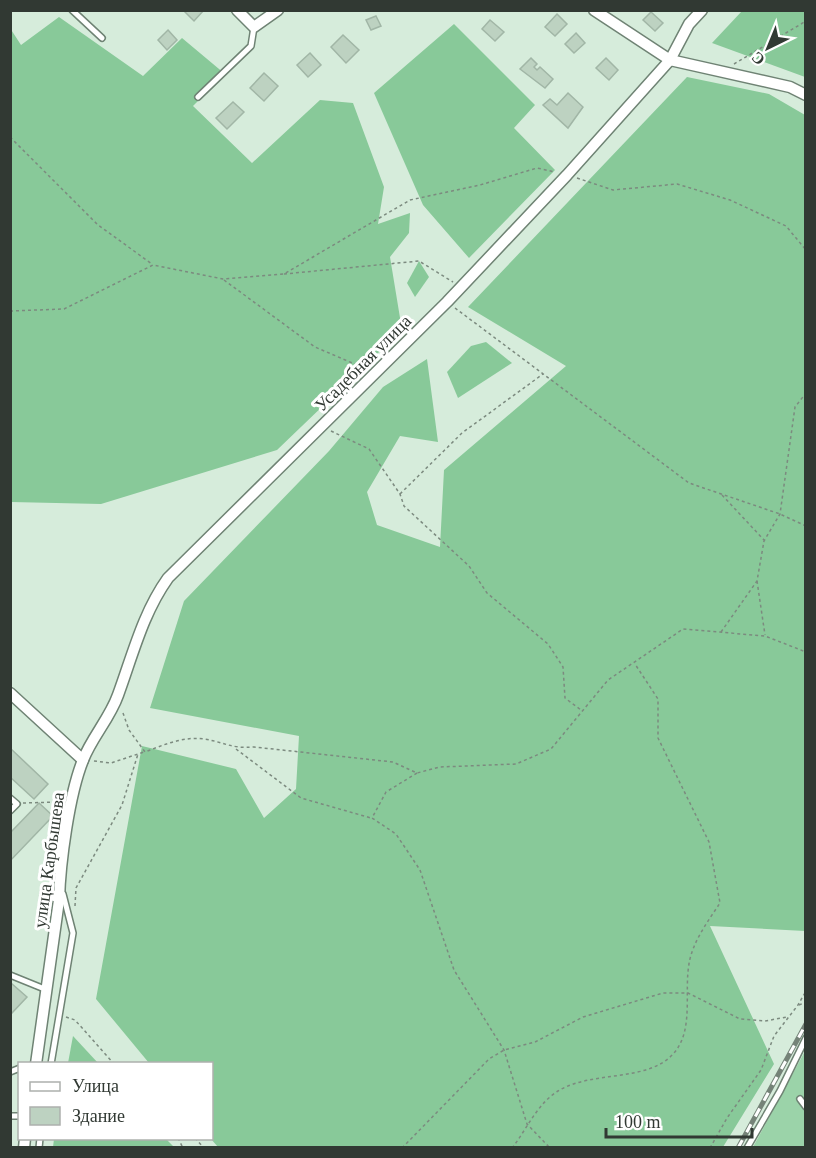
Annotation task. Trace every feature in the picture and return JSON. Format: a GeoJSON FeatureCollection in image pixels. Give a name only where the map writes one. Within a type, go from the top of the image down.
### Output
{"type":"FeatureCollection","features":[{"type":"Feature","properties":{"kind":"street"},"geometry":{"type":"LineString","coordinates":[[237,10],[254,27],[278,10]]}},
{"type":"Feature","properties":{"kind":"street"},"geometry":{"type":"LineString","coordinates":[[594,10],[670,60],[790,87],[806,95]]}},
{"type":"Feature","properties":{"kind":"street","name":"Усадебная улица"},"geometry":{"type":"LineString","coordinates":[[83,760],[117,698],[151,602],[168,578],[447,302],[567,175],[670,60],[689,24],[702,10]]}},
{"type":"Feature","properties":{"kind":"street"},"geometry":{"type":"LineString","coordinates":[[10,693],[83,760]]}},
{"type":"Feature","properties":{"kind":"street","name":"улица Карбышева"},"geometry":{"type":"LineString","coordinates":[[36,1062],[72,802],[83,760]]}},
{"type":"Feature","properties":{"kind":"lane"},"geometry":{"type":"LineString","coordinates":[[72,10],[102,38]]}},
{"type":"Feature","properties":{"kind":"lane"},"geometry":{"type":"LineString","coordinates":[[198,97],[251,46],[254,27]]}},
{"type":"Feature","properties":{"kind":"lane"},"geometry":{"type":"LineString","coordinates":[[10,798],[17,804],[10,811]]}},
{"type":"Feature","properties":{"kind":"lane"},"geometry":{"type":"LineString","coordinates":[[51,1062],[73,933],[60,880]]}},
{"type":"Feature","properties":{"kind":"lane"},"geometry":{"type":"LineString","coordinates":[[42,895],[59,900]]}},
{"type":"Feature","properties":{"kind":"lane"},"geometry":{"type":"LineString","coordinates":[[10,975],[47,990]]}},
{"type":"Feature","properties":{"kind":"lane"},"geometry":{"type":"LineString","coordinates":[[747,1148],[780,1091],[806,1038]]}},
{"type":"Feature","properties":{"kind":"lane"},"geometry":{"type":"LineString","coordinates":[[800,1100],[806,1107]]}},
{"type":"Feature","properties":{"kind":"path"},"geometry":{"type":"LineString","coordinates":[[721,72],[806,21]]}},
{"type":"Feature","properties":{"kind":"path"},"geometry":{"type":"LineString","coordinates":[[10,137],[98,225],[153,265],[223,279],[420,261],[461,287]]}},
{"type":"Feature","properties":{"kind":"path"},"geometry":{"type":"LineString","coordinates":[[284,274],[410,200],[480,185],[537,168],[613,190],[677,184],[730,200],[786,226],[806,250]]}},
{"type":"Feature","properties":{"kind":"path"},"geometry":{"type":"LineString","coordinates":[[10,311],[64,309],[153,265]]}},
{"type":"Feature","properties":{"kind":"path"},"geometry":{"type":"LineString","coordinates":[[223,279],[315,347],[376,373]]}},
{"type":"Feature","properties":{"kind":"path"},"geometry":{"type":"LineString","coordinates":[[447,302],[689,483],[780,514],[806,526]]}},
{"type":"Feature","properties":{"kind":"path"},"geometry":{"type":"LineString","coordinates":[[400,494],[462,433],[544,374]]}},
{"type":"Feature","properties":{"kind":"path"},"geometry":{"type":"LineString","coordinates":[[765,636],[757,581],[764,541],[780,514],[795,407],[806,393]]}},
{"type":"Feature","properties":{"kind":"path"},"geometry":{"type":"LineString","coordinates":[[322,426],[369,449],[400,494],[404,506],[469,566],[487,593],[548,644],[563,667],[565,698],[581,711]]}},
{"type":"Feature","properties":{"kind":"path"},"geometry":{"type":"LineString","coordinates":[[721,494],[764,541]]}},
{"type":"Feature","properties":{"kind":"path"},"geometry":{"type":"LineString","coordinates":[[720,632],[757,581]]}},
{"type":"Feature","properties":{"kind":"path"},"geometry":{"type":"LineString","coordinates":[[372,818],[386,792],[417,773],[440,767],[516,764],[551,749],[608,680],[683,629],[765,636],[806,652]]}},
{"type":"Feature","properties":{"kind":"path"},"geometry":{"type":"LineString","coordinates":[[512,1148],[527,1124],[557,1091],[597,1077],[644,1071],[674,1054],[681,1041],[688,993],[689,963],[702,931],[720,903],[709,842],[658,738],[658,699],[634,662]]}},
{"type":"Feature","properties":{"kind":"path"},"geometry":{"type":"LineString","coordinates":[[117,698],[129,730],[145,752]]}},
{"type":"Feature","properties":{"kind":"path"},"geometry":{"type":"LineString","coordinates":[[83,760],[111,763],[172,742],[203,739],[236,749],[301,798],[372,818],[396,834],[420,870],[454,970],[504,1050],[527,1124],[550,1148]]}},
{"type":"Feature","properties":{"kind":"path"},"geometry":{"type":"LineString","coordinates":[[236,749],[254,747],[393,762],[417,773]]}},
{"type":"Feature","properties":{"kind":"path"},"geometry":{"type":"LineString","coordinates":[[74,911],[76,888],[122,805],[138,754]]}},
{"type":"Feature","properties":{"kind":"path"},"geometry":{"type":"LineString","coordinates":[[17,804],[72,802]]}},
{"type":"Feature","properties":{"kind":"path"},"geometry":{"type":"LineString","coordinates":[[710,1148],[727,1118],[761,1070],[774,1036],[806,991]]}},
{"type":"Feature","properties":{"kind":"path"},"geometry":{"type":"LineString","coordinates":[[402,1148],[483,1065],[504,1050],[535,1042],[583,1017],[644,997],[663,993],[688,993],[740,1019],[765,1021],[787,1017]]}},
{"type":"Feature","properties":{"kind":"path"},"geometry":{"type":"LineString","coordinates":[[798,1005],[806,1002]]}},
{"type":"Feature","properties":{"kind":"path"},"geometry":{"type":"LineString","coordinates":[[59,1014],[75,1020],[112,1062]]}},
{"type":"Feature","properties":{"kind":"green space"},"geometry":{"type":"Polygon","coordinates":[[[742,11],[805,11],[805,77],[712,43],[742,11]]]}},
{"type":"Feature","properties":{"kind":"green space"},"geometry":{"type":"Polygon","coordinates":[[[59,17],[143,76],[182,38],[225,74],[193,106],[252,163],[320,100],[353,103],[384,187],[378,224],[410,213],[409,233],[390,257],[402,330],[277,450],[101,504],[11,502],[10,28],[21,45],[59,17]]]}},
{"type":"Feature","properties":{"kind":"green space"},"geometry":{"type":"Polygon","coordinates":[[[454,24],[535,105],[514,128],[555,170],[469,258],[423,205],[374,93],[454,24]]]}},
{"type":"Feature","properties":{"kind":"green space"},"geometry":{"type":"Polygon","coordinates":[[[687,77],[769,94],[805,115],[805,931],[710,926],[774,1064],[723,1147],[218,1147],[212,1140],[213,1062],[148,1062],[96,999],[142,746],[236,769],[264,818],[296,789],[299,736],[150,708],[184,601],[329,451],[383,387],[427,359],[438,442],[400,436],[367,492],[377,525],[440,547],[444,470],[566,366],[468,307],[687,77]]]}},
{"type":"Feature","properties":{"kind":"green space"},"geometry":{"type":"Polygon","coordinates":[[[419,261],[429,277],[415,297],[407,283],[419,261]]]}},
{"type":"Feature","properties":{"kind":"green space"},"geometry":{"type":"Polygon","coordinates":[[[486,342],[512,363],[458,398],[447,372],[471,346],[486,342]]]}},
{"type":"Feature","properties":{"kind":"green space"},"geometry":{"type":"Polygon","coordinates":[[[73,1036],[97,1062],[68,1062],[73,1036]]]}},
{"type":"Feature","properties":{"kind":"green space"},"geometry":{"type":"Polygon","coordinates":[[[805,1051],[805,1147],[753,1147],[805,1051]]]}},
{"type":"Feature","properties":{"kind":"green space"},"geometry":{"type":"Polygon","coordinates":[[[54,1140],[167,1140],[174,1147],[53,1147],[54,1140]]]}},
{"type":"Feature","properties":{"kind":"building"},"geometry":{"type":"Polygon","coordinates":[[[183,10],[204,10],[194,21],[183,10]]]}},
{"type":"Feature","properties":{"kind":"building"},"geometry":{"type":"Polygon","coordinates":[[[651,12],[663,23],[655,31],[643,20],[651,12]]]}},
{"type":"Feature","properties":{"kind":"building"},"geometry":{"type":"Polygon","coordinates":[[[557,14],[567,24],[555,36],[545,27],[557,14]]]}},
{"type":"Feature","properties":{"kind":"building"},"geometry":{"type":"Polygon","coordinates":[[[376,16],[381,26],[371,30],[366,20],[376,16]]]}},
{"type":"Feature","properties":{"kind":"building"},"geometry":{"type":"Polygon","coordinates":[[[490,20],[504,32],[495,41],[482,29],[490,20]]]}},
{"type":"Feature","properties":{"kind":"building"},"geometry":{"type":"Polygon","coordinates":[[[168,30],[177,40],[167,50],[158,40],[168,30]]]}},
{"type":"Feature","properties":{"kind":"building"},"geometry":{"type":"Polygon","coordinates":[[[576,33],[585,43],[574,53],[565,44],[576,33]]]}},
{"type":"Feature","properties":{"kind":"building"},"geometry":{"type":"Polygon","coordinates":[[[343,35],[359,50],[346,63],[331,47],[343,35]]]}},
{"type":"Feature","properties":{"kind":"building"},"geometry":{"type":"Polygon","coordinates":[[[310,53],[321,65],[308,77],[297,65],[310,53]]]}},
{"type":"Feature","properties":{"kind":"building"},"geometry":{"type":"Polygon","coordinates":[[[531,58],[537,64],[534,67],[537,70],[540,67],[553,79],[545,88],[520,69],[531,58]]]}},
{"type":"Feature","properties":{"kind":"building"},"geometry":{"type":"Polygon","coordinates":[[[606,58],[618,70],[609,80],[596,68],[606,58]]]}},
{"type":"Feature","properties":{"kind":"building"},"geometry":{"type":"Polygon","coordinates":[[[264,73],[278,86],[264,101],[250,88],[264,73]]]}},
{"type":"Feature","properties":{"kind":"building"},"geometry":{"type":"Polygon","coordinates":[[[568,93],[583,107],[568,128],[543,105],[550,99],[557,105],[568,93]]]}},
{"type":"Feature","properties":{"kind":"building"},"geometry":{"type":"Polygon","coordinates":[[[233,102],[244,112],[227,129],[216,118],[233,102]]]}},
{"type":"Feature","properties":{"kind":"building"},"geometry":{"type":"Polygon","coordinates":[[[10,748],[48,784],[34,799],[10,777],[10,748]]]}},
{"type":"Feature","properties":{"kind":"building"},"geometry":{"type":"Polygon","coordinates":[[[39,803],[53,816],[10,861],[10,833],[39,803]]]}},
{"type":"Feature","properties":{"kind":"building"},"geometry":{"type":"Polygon","coordinates":[[[10,984],[27,997],[10,1015],[10,984]]]}},
{"type":"Feature","properties":{"kind":"railway"},"geometry":{"type":"LineString","coordinates":[[738,1148],[806,1024]]}}]}
